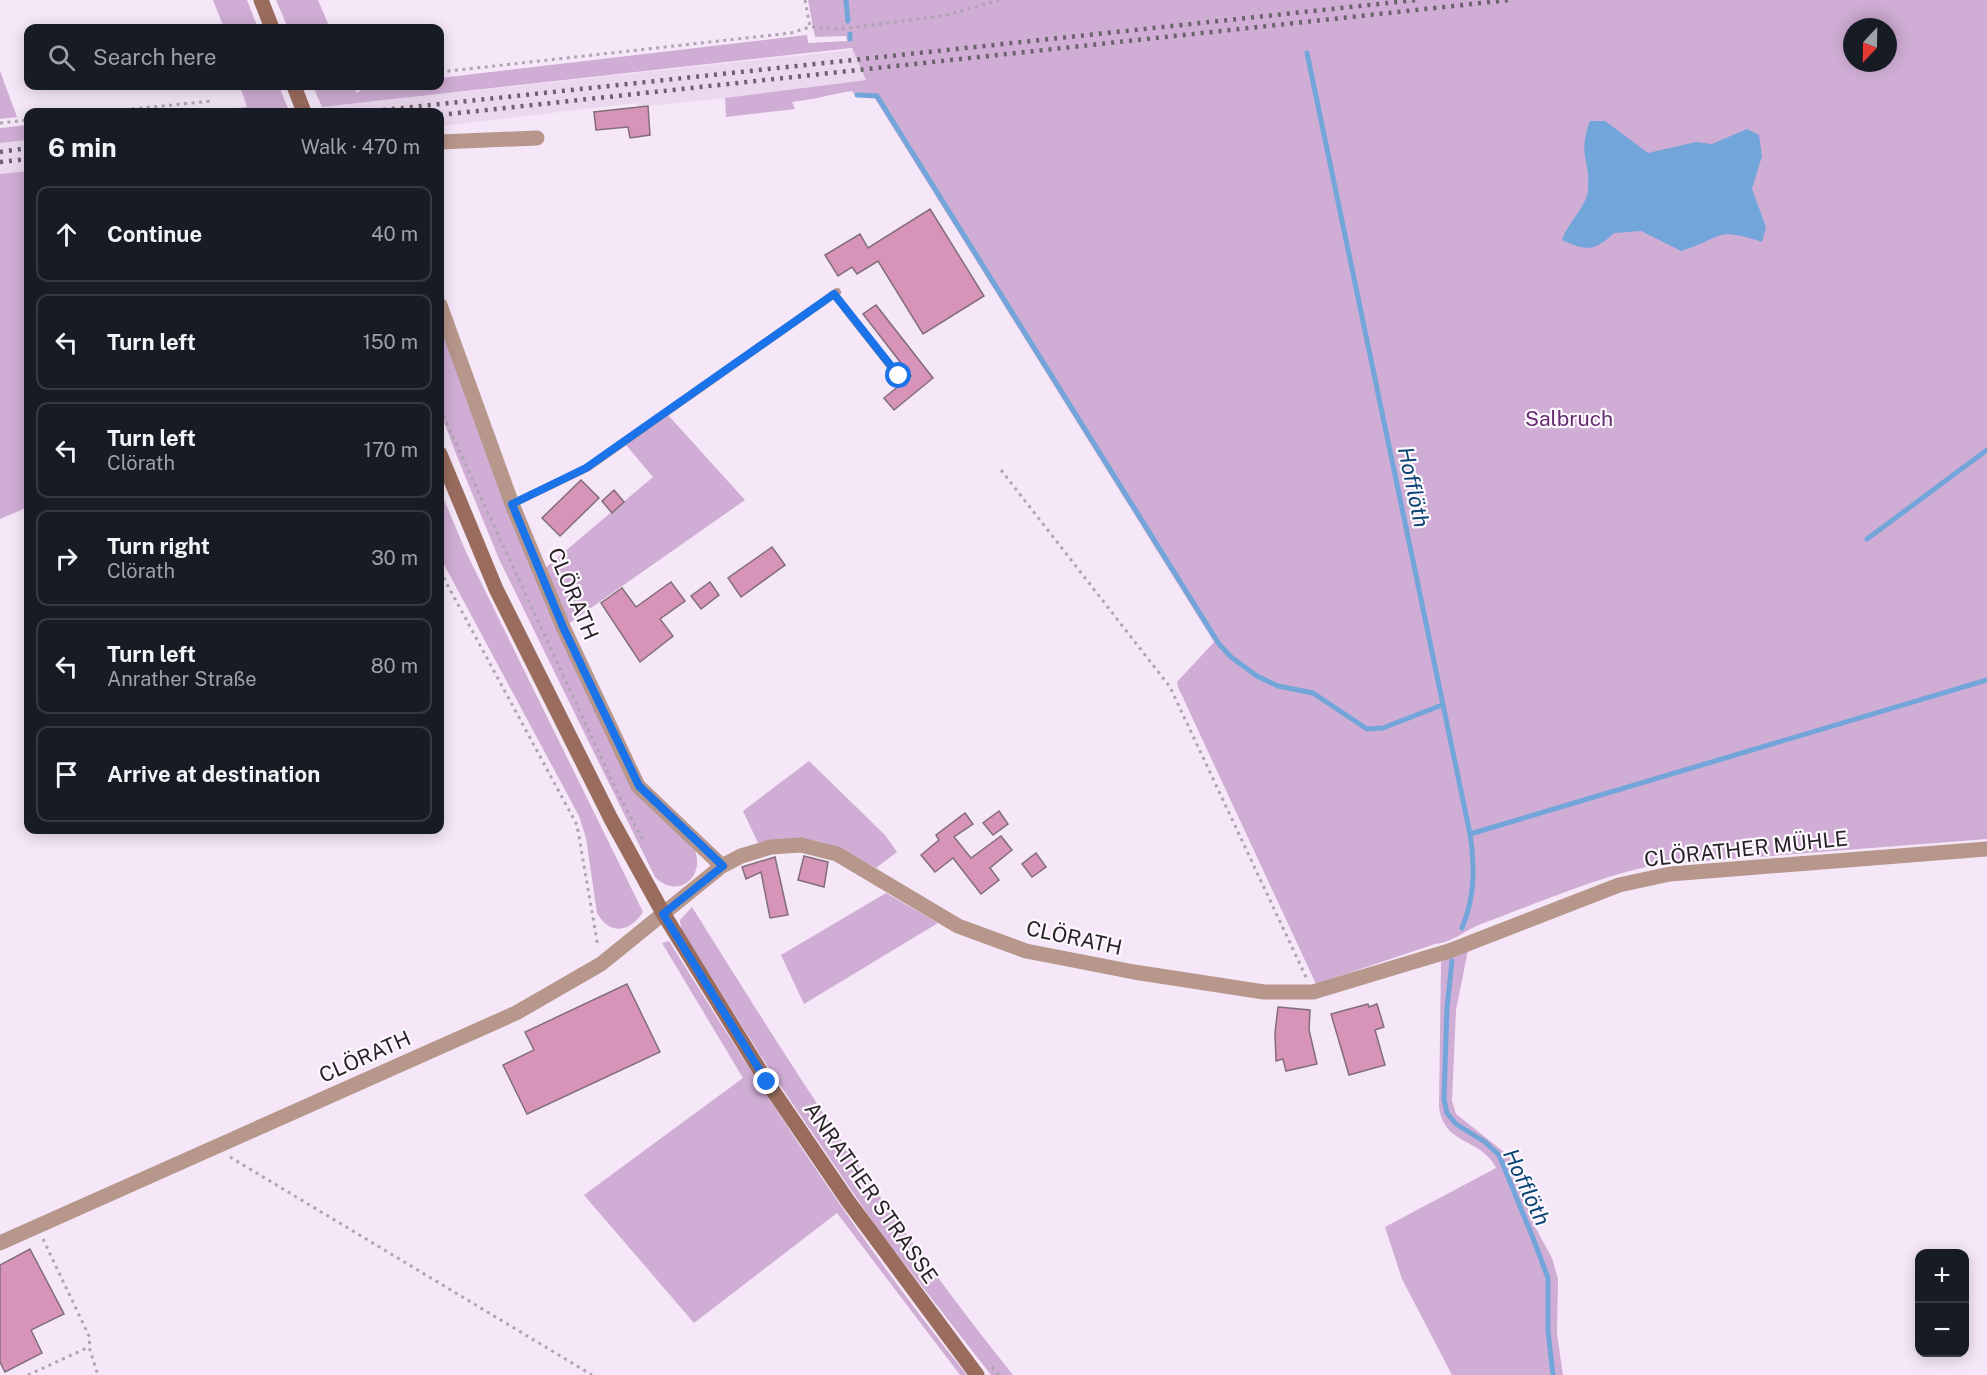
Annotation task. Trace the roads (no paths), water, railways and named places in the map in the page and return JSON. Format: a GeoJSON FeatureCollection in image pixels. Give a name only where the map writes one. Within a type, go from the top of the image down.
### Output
{"type":"FeatureCollection","features":[{"type":"Feature","properties":{"kind":"main road"},"geometry":{"type":"LineString","coordinates":[[261,0],[270,24]]}},
{"type":"Feature","properties":{"kind":"main road","name":"ANRATHER STRASSE"},"geometry":{"type":"LineString","coordinates":[[444,464],[496,589],[611,819],[663,914],[779,1100],[848,1201],[977,1375]]}},
{"type":"Feature","properties":{"kind":"street"},"geometry":{"type":"LineString","coordinates":[[444,142],[537,138]]}},
{"type":"Feature","properties":{"kind":"street","name":"CLÖRATH"},"geometry":{"type":"LineString","coordinates":[[444,316],[512,504],[563,627],[639,786],[723,866]]}},
{"type":"Feature","properties":{"kind":"street","name":"CLÖRATH"},"geometry":{"type":"LineString","coordinates":[[0,1243],[516,1013],[601,964],[723,866],[741,856],[771,847],[801,845],[837,854],[958,926],[1026,951],[1134,972],[1252,990],[1313,992],[1444,952]]}},
{"type":"Feature","properties":{"kind":"street","name":"CLÖRATHER MÜHLE"},"geometry":{"type":"LineString","coordinates":[[1444,952],[1619,885],[1670,874],[1987,849]]}},
{"type":"Feature","properties":{"kind":"lane"},"geometry":{"type":"LineString","coordinates":[[512,504],[586,468],[835,293],[899,376]]}},
{"type":"Feature","properties":{"kind":"water"},"geometry":{"type":"Polygon","coordinates":[[[1590,121],[1605,121],[1648,153],[1696,142],[1712,144],[1747,129],[1759,135],[1762,156],[1752,189],[1766,227],[1762,242],[1726,234],[1681,251],[1641,231],[1614,233],[1601,244],[1590,248],[1562,240],[1587,196],[1588,180],[1584,150],[1590,121]]]}},
{"type":"Feature","properties":{"kind":"waterway"},"geometry":{"type":"LineString","coordinates":[[846,0],[848,21]]}},
{"type":"Feature","properties":{"kind":"waterway"},"geometry":{"type":"LineString","coordinates":[[850,34],[850,39]]}},
{"type":"Feature","properties":{"kind":"waterway","name":"Hofflöth"},"geometry":{"type":"LineString","coordinates":[[1307,53],[1470,834],[1473,859],[1472,894],[1462,928]]}},
{"type":"Feature","properties":{"kind":"waterway"},"geometry":{"type":"LineString","coordinates":[[857,95],[877,96],[1219,644],[1231,657],[1257,676],[1278,686],[1313,693],[1367,729],[1383,728],[1442,705]]}},
{"type":"Feature","properties":{"kind":"waterway"},"geometry":{"type":"LineString","coordinates":[[1867,539],[1987,450]]}},
{"type":"Feature","properties":{"kind":"waterway"},"geometry":{"type":"LineString","coordinates":[[1470,834],[1987,680]]}},
{"type":"Feature","properties":{"kind":"waterway","name":"Hofflöth"},"geometry":{"type":"LineString","coordinates":[[1452,961],[1447,1008],[1444,1099],[1447,1113],[1456,1124],[1485,1142],[1499,1155],[1533,1238],[1548,1278],[1548,1331],[1553,1375]]}},
{"type":"Feature","properties":{"kind":"railway"},"geometry":{"type":"LineString","coordinates":[[403,108],[1416,0]]}},
{"type":"Feature","properties":{"kind":"railway"},"geometry":{"type":"LineString","coordinates":[[444,115],[1509,0]]}},
{"type":"Feature","properties":{"kind":"railway"},"geometry":{"type":"LineString","coordinates":[[0,152],[24,149]]}},
{"type":"Feature","properties":{"kind":"railway"},"geometry":{"type":"LineString","coordinates":[[0,162],[24,159]]}},
{"type":"Feature","properties":{"kind":"park label","name":"Salbruch"},"geometry":{"type":"Point","coordinates":[1569,419]}}]}
